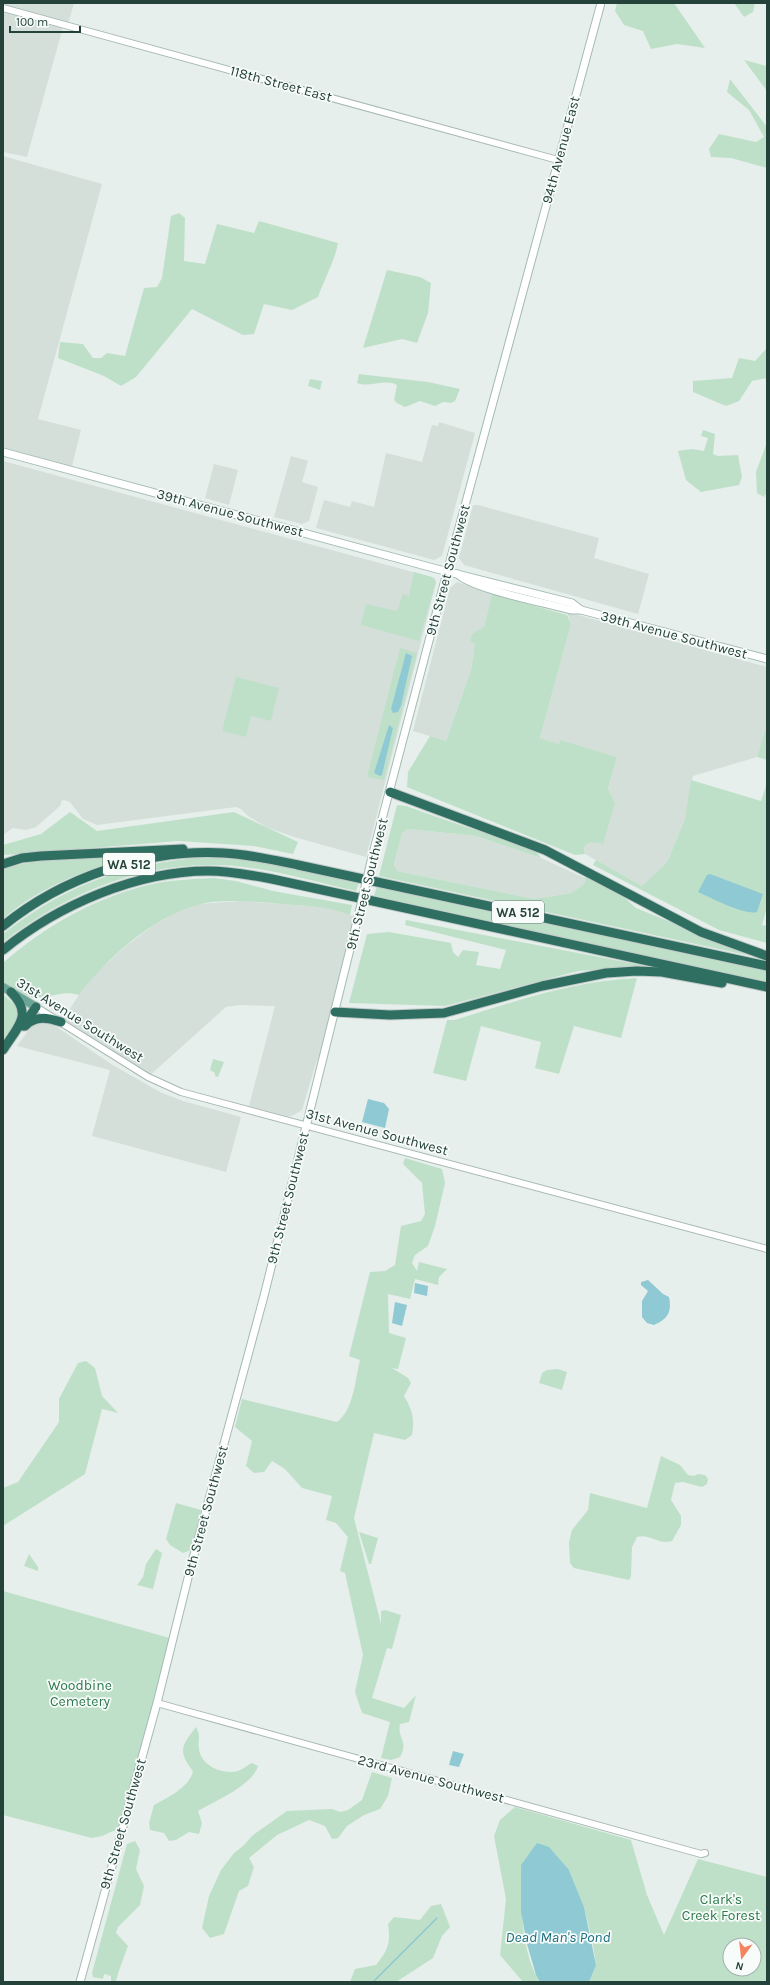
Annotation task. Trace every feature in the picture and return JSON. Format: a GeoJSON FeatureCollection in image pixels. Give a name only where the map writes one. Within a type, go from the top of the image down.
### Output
{"type":"FeatureCollection","features":[{"type":"Feature","properties":{"kind":"highway"},"geometry":{"type":"LineString","coordinates":[[390,792],[545,850],[580,867],[701,932],[767,956]]}},
{"type":"Feature","properties":{"kind":"highway"},"geometry":{"type":"LineString","coordinates":[[3,864],[22,858],[41,856],[196,848],[231,850],[261,855],[270,859]]}},
{"type":"Feature","properties":{"kind":"highway","name":"WA 512"},"geometry":{"type":"LineString","coordinates":[[3,926],[37,901],[68,885],[103,871],[173,855],[222,853],[270,859],[767,966]]}},
{"type":"Feature","properties":{"kind":"highway","name":"WA 512"},"geometry":{"type":"LineString","coordinates":[[3,950],[24,934],[71,906],[106,890],[134,882],[194,872],[233,873],[272,879],[767,987]]}},
{"type":"Feature","properties":{"kind":"highway"},"geometry":{"type":"LineString","coordinates":[[3,958],[24,934]]}},
{"type":"Feature","properties":{"kind":"highway"},"geometry":{"type":"LineString","coordinates":[[335,1012],[371,1015],[444,1013],[569,979],[606,973],[637,971],[662,972],[767,991]]}},
{"type":"Feature","properties":{"kind":"highway"},"geometry":{"type":"LineString","coordinates":[[3,1050],[23,1016],[21,1002],[7,989]]}},
{"type":"Feature","properties":{"kind":"highway"},"geometry":{"type":"LineString","coordinates":[[3,1058],[36,1007]]}},
{"type":"Feature","properties":{"kind":"highway"},"geometry":{"type":"LineString","coordinates":[[16,1036],[26,1024],[35,1019],[48,1018],[61,1022]]}},
{"type":"Feature","properties":{"kind":"main road","name":"94th Avenue East"},"geometry":{"type":"LineString","coordinates":[[521,296],[601,3]]}},
{"type":"Feature","properties":{"kind":"main road","name":"9th Street Southwest"},"geometry":{"type":"LineString","coordinates":[[80,1982],[157,1703],[192,1562],[270,1272],[372,857],[521,296]]}},
{"type":"Feature","properties":{"kind":"main road","name":"39th Avenue Southwest"},"geometry":{"type":"LineString","coordinates":[[3,452],[458,574],[572,603],[581,610],[767,659]]}},
{"type":"Feature","properties":{"kind":"main road","name":"31st Avenue Southwest"},"geometry":{"type":"LineString","coordinates":[[7,989],[36,1007]]}},
{"type":"Feature","properties":{"kind":"street","name":"118th Street East"},"geometry":{"type":"LineString","coordinates":[[3,8],[558,160]]}},
{"type":"Feature","properties":{"kind":"street","name":"31st Avenue Southwest"},"geometry":{"type":"LineString","coordinates":[[36,1007],[148,1077],[172,1089],[767,1249]]}},
{"type":"Feature","properties":{"kind":"street","name":"23rd Avenue Southwest"},"geometry":{"type":"LineString","coordinates":[[157,1703],[702,1854],[705,1853]]}},
{"type":"Feature","properties":{"kind":"shaded area"},"geometry":{"type":"Polygon","coordinates":[[[3,3],[74,3],[67,28],[63,27],[27,157],[3,152],[3,3]]]}},
{"type":"Feature","properties":{"kind":"shaded area"},"geometry":{"type":"Polygon","coordinates":[[[3,156],[102,184],[38,419],[81,430],[71,470],[3,452],[3,156]]]}},
{"type":"Feature","properties":{"kind":"shaded area"},"geometry":{"type":"Polygon","coordinates":[[[439,422],[475,433],[442,556],[434,560],[316,528],[324,500],[350,507],[352,501],[374,507],[386,453],[422,462],[432,425],[438,426],[439,422]]]}},
{"type":"Feature","properties":{"kind":"shaded area"},"geometry":{"type":"Polygon","coordinates":[[[291,456],[308,461],[302,482],[318,487],[309,521],[302,524],[274,517],[291,456]]]}},
{"type":"Feature","properties":{"kind":"shaded area"},"geometry":{"type":"Polygon","coordinates":[[[3,461],[435,578],[436,583],[366,857],[294,837],[266,827],[236,807],[97,825],[83,819],[70,802],[64,800],[61,801],[61,805],[36,827],[26,830],[13,828],[3,835],[3,461]]]}},
{"type":"Feature","properties":{"kind":"shaded area"},"geometry":{"type":"Polygon","coordinates":[[[214,464],[238,470],[229,505],[205,498],[214,464]]]}},
{"type":"Feature","properties":{"kind":"shaded area"},"geometry":{"type":"Polygon","coordinates":[[[473,505],[478,505],[599,538],[594,558],[649,574],[638,614],[464,565],[459,558],[473,505]]]}},
{"type":"Feature","properties":{"kind":"shaded area"},"geometry":{"type":"Polygon","coordinates":[[[457,582],[492,594],[484,627],[475,644],[471,670],[446,741],[413,731],[450,588],[457,582]]]}},
{"type":"Feature","properties":{"kind":"shaded area"},"geometry":{"type":"Polygon","coordinates":[[[567,612],[767,667],[767,724],[757,757],[693,776],[685,819],[667,862],[642,886],[585,854],[585,846],[588,842],[592,840],[603,843],[614,803],[608,789],[617,757],[560,741],[559,744],[540,738],[571,624],[567,612]]]}},
{"type":"Feature","properties":{"kind":"shaded area"},"geometry":{"type":"Polygon","coordinates":[[[408,829],[476,836],[541,858],[587,879],[584,884],[571,893],[534,899],[397,871],[394,866],[402,833],[408,829]]]}},
{"type":"Feature","properties":{"kind":"shaded area"},"geometry":{"type":"Polygon","coordinates":[[[242,901],[334,908],[358,917],[332,1024],[316,1063],[302,1110],[292,1116],[249,1106],[275,1006],[240,1005],[226,1007],[148,1077],[61,1022],[96,973],[125,947],[154,925],[175,913],[198,904],[242,901]]]}},
{"type":"Feature","properties":{"kind":"shaded area"},"geometry":{"type":"Polygon","coordinates":[[[43,1021],[51,1023],[111,1064],[160,1092],[183,1101],[241,1117],[226,1172],[92,1136],[110,1070],[17,1046],[33,1024],[43,1021]]]}},
{"type":"Feature","properties":{"kind":"green space"},"geometry":{"type":"Polygon","coordinates":[[[617,3],[674,3],[705,48],[677,44],[651,49],[643,31],[624,25],[615,11],[617,3]]]}},
{"type":"Feature","properties":{"kind":"green space"},"geometry":{"type":"Polygon","coordinates":[[[734,3],[755,3],[753,12],[744,17],[734,3]]]}},
{"type":"Feature","properties":{"kind":"green space"},"geometry":{"type":"Polygon","coordinates":[[[744,60],[767,66],[767,91],[744,60]]]}},
{"type":"Feature","properties":{"kind":"green space"},"geometry":{"type":"Polygon","coordinates":[[[730,79],[767,127],[767,168],[731,158],[711,157],[709,149],[719,134],[756,142],[764,137],[749,110],[727,92],[730,79]]]}},
{"type":"Feature","properties":{"kind":"green space"},"geometry":{"type":"Polygon","coordinates":[[[179,213],[185,218],[184,261],[205,264],[217,224],[254,233],[259,221],[338,243],[337,250],[318,297],[292,310],[264,304],[254,334],[243,335],[192,309],[136,377],[121,386],[104,376],[58,358],[60,342],[83,344],[93,358],[101,358],[107,353],[125,356],[144,288],[157,287],[162,278],[171,216],[179,213]]]}},
{"type":"Feature","properties":{"kind":"green space"},"geometry":{"type":"Polygon","coordinates":[[[387,270],[420,277],[431,283],[428,313],[417,343],[402,339],[363,348],[387,270]]]}},
{"type":"Feature","properties":{"kind":"green space"},"geometry":{"type":"Polygon","coordinates":[[[767,348],[767,378],[752,381],[739,401],[726,406],[693,392],[693,381],[732,378],[739,358],[755,361],[767,348]]]}},
{"type":"Feature","properties":{"kind":"green space"},"geometry":{"type":"Polygon","coordinates":[[[359,374],[428,382],[460,389],[455,401],[451,403],[443,402],[435,406],[420,401],[405,407],[394,400],[397,385],[388,382],[367,384],[357,383],[359,374]]]}},
{"type":"Feature","properties":{"kind":"green space"},"geometry":{"type":"Polygon","coordinates":[[[310,379],[322,381],[320,390],[308,386],[310,379]]]}},
{"type":"Feature","properties":{"kind":"green space"},"geometry":{"type":"Polygon","coordinates":[[[703,430],[715,434],[713,454],[718,456],[738,455],[742,477],[739,485],[701,492],[686,480],[678,451],[692,449],[704,451],[708,438],[701,436],[703,430]]]}},
{"type":"Feature","properties":{"kind":"green space"},"geometry":{"type":"Polygon","coordinates":[[[767,442],[767,492],[764,497],[757,493],[756,472],[767,442]]]}},
{"type":"Feature","properties":{"kind":"green space"},"geometry":{"type":"Polygon","coordinates":[[[414,572],[432,577],[436,582],[419,641],[361,625],[366,604],[397,611],[403,594],[409,596],[414,572]]]}},
{"type":"Feature","properties":{"kind":"green space"},"geometry":{"type":"Polygon","coordinates":[[[492,594],[567,615],[571,624],[540,738],[559,744],[560,740],[617,757],[608,789],[615,803],[603,844],[592,842],[587,844],[585,846],[585,854],[575,855],[407,787],[408,772],[430,736],[446,741],[471,670],[475,644],[470,641],[472,634],[484,627],[492,594]]]}},
{"type":"Feature","properties":{"kind":"green space"},"geometry":{"type":"Polygon","coordinates":[[[400,648],[417,653],[384,780],[367,777],[400,648]]]}},
{"type":"Feature","properties":{"kind":"green space"},"geometry":{"type":"Polygon","coordinates":[[[236,677],[279,688],[271,721],[251,716],[246,737],[222,731],[236,677]]]}},
{"type":"Feature","properties":{"kind":"green space"},"geometry":{"type":"Polygon","coordinates":[[[767,724],[767,760],[757,757],[767,724]]]}},
{"type":"Feature","properties":{"kind":"green space"},"geometry":{"type":"Polygon","coordinates":[[[691,780],[761,801],[767,783],[767,907],[762,925],[767,926],[767,943],[719,930],[593,865],[596,860],[642,886],[667,862],[685,819],[691,780]]]}},
{"type":"Feature","properties":{"kind":"green space"},"geometry":{"type":"Polygon","coordinates":[[[397,805],[406,806],[535,850],[541,858],[476,836],[408,829],[402,833],[394,865],[397,871],[534,899],[571,893],[584,884],[586,880],[584,878],[589,876],[618,892],[636,908],[756,957],[379,876],[397,805]]]}},
{"type":"Feature","properties":{"kind":"green space"},"geometry":{"type":"Polygon","coordinates":[[[70,812],[97,831],[234,812],[298,842],[293,854],[254,846],[179,841],[4,855],[3,845],[41,834],[70,812]]]}},
{"type":"Feature","properties":{"kind":"green space"},"geometry":{"type":"Polygon","coordinates":[[[140,854],[104,865],[50,887],[34,896],[3,919],[3,868],[37,861],[140,854]]]}},
{"type":"Feature","properties":{"kind":"green space"},"geometry":{"type":"Polygon","coordinates":[[[205,857],[258,861],[359,882],[356,891],[246,867],[228,865],[181,866],[126,877],[100,886],[75,897],[50,911],[26,925],[3,942],[3,934],[27,917],[50,902],[98,879],[122,871],[148,865],[205,857]]]}},
{"type":"Feature","properties":{"kind":"green space"},"geometry":{"type":"Polygon","coordinates":[[[214,878],[236,881],[273,891],[352,905],[350,915],[325,908],[262,902],[240,901],[207,903],[180,911],[147,929],[103,967],[79,995],[66,993],[43,998],[31,997],[3,981],[3,963],[35,938],[69,916],[87,907],[124,892],[161,882],[214,878]]]}},
{"type":"Feature","properties":{"kind":"green space"},"geometry":{"type":"Polygon","coordinates":[[[377,886],[767,971],[767,982],[374,896],[377,886]]]}},
{"type":"Feature","properties":{"kind":"green space"},"geometry":{"type":"Polygon","coordinates":[[[406,920],[667,970],[605,969],[578,971],[445,1006],[349,1003],[367,934],[389,932],[451,943],[453,952],[458,957],[463,950],[479,952],[476,965],[500,969],[506,950],[405,925],[406,920]]]}},
{"type":"Feature","properties":{"kind":"green space"},"geometry":{"type":"Polygon","coordinates":[[[637,978],[621,1038],[574,1026],[559,1074],[535,1068],[541,1042],[481,1026],[466,1081],[433,1073],[447,1020],[455,1020],[522,999],[590,983],[637,978]]]}},
{"type":"Feature","properties":{"kind":"green space"},"geometry":{"type":"Polygon","coordinates":[[[3,994],[19,1009],[20,1015],[3,1044],[3,994]]]}},
{"type":"Feature","properties":{"kind":"green space"},"geometry":{"type":"Polygon","coordinates":[[[213,1059],[224,1062],[218,1077],[215,1076],[215,1073],[210,1070],[213,1059]]]}},
{"type":"Feature","properties":{"kind":"green space"},"geometry":{"type":"Polygon","coordinates":[[[405,1158],[442,1169],[445,1183],[435,1226],[428,1246],[415,1255],[412,1263],[417,1271],[419,1262],[447,1269],[439,1277],[438,1285],[415,1279],[410,1299],[388,1294],[389,1333],[406,1338],[398,1369],[392,1368],[408,1378],[411,1383],[404,1396],[412,1414],[412,1435],[405,1440],[374,1433],[354,1518],[381,1624],[381,1611],[385,1610],[401,1615],[392,1649],[387,1648],[372,1698],[404,1708],[416,1695],[409,1722],[400,1724],[403,1747],[400,1757],[391,1760],[381,1758],[390,1722],[362,1713],[355,1692],[363,1655],[345,1573],[340,1571],[348,1537],[336,1523],[326,1520],[332,1496],[302,1488],[285,1469],[272,1461],[264,1472],[254,1473],[246,1466],[252,1441],[235,1427],[242,1399],[337,1422],[347,1410],[353,1394],[360,1360],[349,1356],[370,1272],[385,1271],[395,1265],[401,1226],[421,1221],[425,1214],[422,1183],[403,1164],[405,1158]]]}},
{"type":"Feature","properties":{"kind":"green space"},"geometry":{"type":"Polygon","coordinates":[[[86,1361],[95,1368],[102,1396],[118,1413],[102,1409],[85,1474],[3,1526],[3,1488],[18,1482],[59,1422],[59,1399],[78,1363],[86,1361]]]}},
{"type":"Feature","properties":{"kind":"green space"},"geometry":{"type":"Polygon","coordinates":[[[558,1369],[567,1372],[562,1390],[539,1383],[542,1373],[547,1370],[558,1369]]]}},
{"type":"Feature","properties":{"kind":"green space"},"geometry":{"type":"Polygon","coordinates":[[[661,1456],[680,1465],[688,1475],[705,1475],[708,1479],[707,1484],[702,1487],[683,1482],[675,1483],[671,1500],[681,1516],[681,1525],[672,1541],[662,1542],[646,1536],[637,1537],[632,1547],[631,1576],[629,1580],[574,1568],[570,1563],[569,1542],[572,1530],[588,1510],[590,1493],[647,1508],[661,1456]]]}},
{"type":"Feature","properties":{"kind":"green space"},"geometry":{"type":"Polygon","coordinates":[[[176,1503],[201,1510],[191,1550],[183,1553],[170,1545],[166,1539],[176,1503]]]}},
{"type":"Feature","properties":{"kind":"green space"},"geometry":{"type":"Polygon","coordinates":[[[359,1532],[378,1538],[371,1564],[369,1564],[359,1532]]]}},
{"type":"Feature","properties":{"kind":"green space"},"geometry":{"type":"Polygon","coordinates":[[[156,1549],[162,1553],[153,1589],[137,1585],[143,1577],[146,1564],[156,1549]]]}},
{"type":"Feature","properties":{"kind":"green space"},"geometry":{"type":"Polygon","coordinates":[[[29,1554],[38,1567],[38,1571],[24,1566],[29,1554]]]}},
{"type":"Feature","properties":{"kind":"green space","name":"Woodbine Cemetery"},"geometry":{"type":"Polygon","coordinates":[[[3,1591],[173,1639],[121,1832],[113,1831],[102,1836],[92,1838],[3,1815],[3,1591]]]}},
{"type":"Feature","properties":{"kind":"green space"},"geometry":{"type":"Polygon","coordinates":[[[196,1727],[199,1734],[201,1755],[208,1764],[214,1768],[226,1772],[232,1772],[238,1771],[252,1763],[258,1766],[255,1773],[241,1786],[198,1811],[202,1823],[199,1834],[189,1832],[176,1840],[169,1841],[164,1833],[150,1830],[149,1823],[154,1805],[183,1787],[191,1777],[193,1771],[185,1758],[183,1748],[187,1739],[196,1727]]]}},
{"type":"Feature","properties":{"kind":"green space"},"geometry":{"type":"Polygon","coordinates":[[[372,1772],[392,1778],[388,1796],[380,1809],[364,1815],[347,1826],[338,1838],[332,1839],[325,1826],[309,1820],[277,1835],[249,1858],[254,1867],[248,1886],[239,1891],[224,1934],[210,1938],[202,1928],[209,1896],[221,1870],[234,1853],[253,1835],[287,1811],[332,1809],[340,1812],[348,1810],[362,1800],[372,1772]]]}},
{"type":"Feature","properties":{"kind":"green space","name":"Clark's Creek Forest"},"geometry":{"type":"Polygon","coordinates":[[[515,1807],[631,1840],[647,1895],[664,1935],[698,1859],[767,1877],[767,1982],[589,1982],[596,1964],[592,1940],[584,1907],[569,1870],[521,1865],[521,1894],[525,1941],[533,1970],[540,1982],[523,1982],[500,1955],[506,1899],[494,1836],[500,1820],[515,1807]]]}},
{"type":"Feature","properties":{"kind":"green space"},"geometry":{"type":"Polygon","coordinates":[[[135,1841],[140,1850],[136,1869],[144,1886],[140,1905],[118,1927],[116,1933],[128,1946],[116,1981],[111,1982],[111,1976],[104,1974],[103,1979],[93,1977],[92,1973],[127,1844],[135,1841]]]}},
{"type":"Feature","properties":{"kind":"green space"},"geometry":{"type":"Polygon","coordinates":[[[441,1904],[450,1927],[442,1936],[433,1958],[396,1982],[350,1982],[355,1969],[376,1965],[383,1955],[389,1941],[388,1924],[394,1917],[420,1920],[431,1906],[441,1904]]]}},
{"type":"Feature","properties":{"kind":"water"},"geometry":{"type":"Polygon","coordinates":[[[406,653],[412,656],[401,706],[398,712],[393,713],[391,709],[406,653]]]}},
{"type":"Feature","properties":{"kind":"water"},"geometry":{"type":"Polygon","coordinates":[[[389,725],[393,728],[382,775],[380,776],[374,773],[389,725]]]}},
{"type":"Feature","properties":{"kind":"water"},"geometry":{"type":"Polygon","coordinates":[[[710,874],[763,894],[757,912],[736,909],[698,892],[707,875],[710,874]]]}},
{"type":"Feature","properties":{"kind":"water"},"geometry":{"type":"Polygon","coordinates":[[[368,1099],[384,1103],[389,1109],[385,1128],[362,1122],[368,1099]]]}},
{"type":"Feature","properties":{"kind":"water"},"geometry":{"type":"Polygon","coordinates":[[[648,1280],[663,1294],[669,1297],[670,1302],[669,1311],[666,1317],[654,1325],[647,1323],[642,1317],[642,1301],[648,1291],[641,1285],[641,1282],[648,1280]]]}},
{"type":"Feature","properties":{"kind":"water"},"geometry":{"type":"Polygon","coordinates":[[[415,1283],[428,1286],[427,1296],[414,1293],[415,1283]]]}},
{"type":"Feature","properties":{"kind":"water"},"geometry":{"type":"Polygon","coordinates":[[[395,1302],[407,1305],[402,1326],[392,1323],[395,1302]]]}},
{"type":"Feature","properties":{"kind":"water"},"geometry":{"type":"Polygon","coordinates":[[[453,1751],[464,1754],[459,1767],[449,1765],[453,1751]]]}},
{"type":"Feature","properties":{"kind":"water","name":"Dead Man's Pond"},"geometry":{"type":"Polygon","coordinates":[[[537,1843],[549,1847],[569,1870],[584,1907],[596,1965],[589,1982],[540,1982],[536,1975],[527,1944],[521,1912],[521,1865],[537,1843]]]}},
{"type":"Feature","properties":{"kind":"waterway"},"geometry":{"type":"LineString","coordinates":[[373,1982],[437,1918]]}}]}
